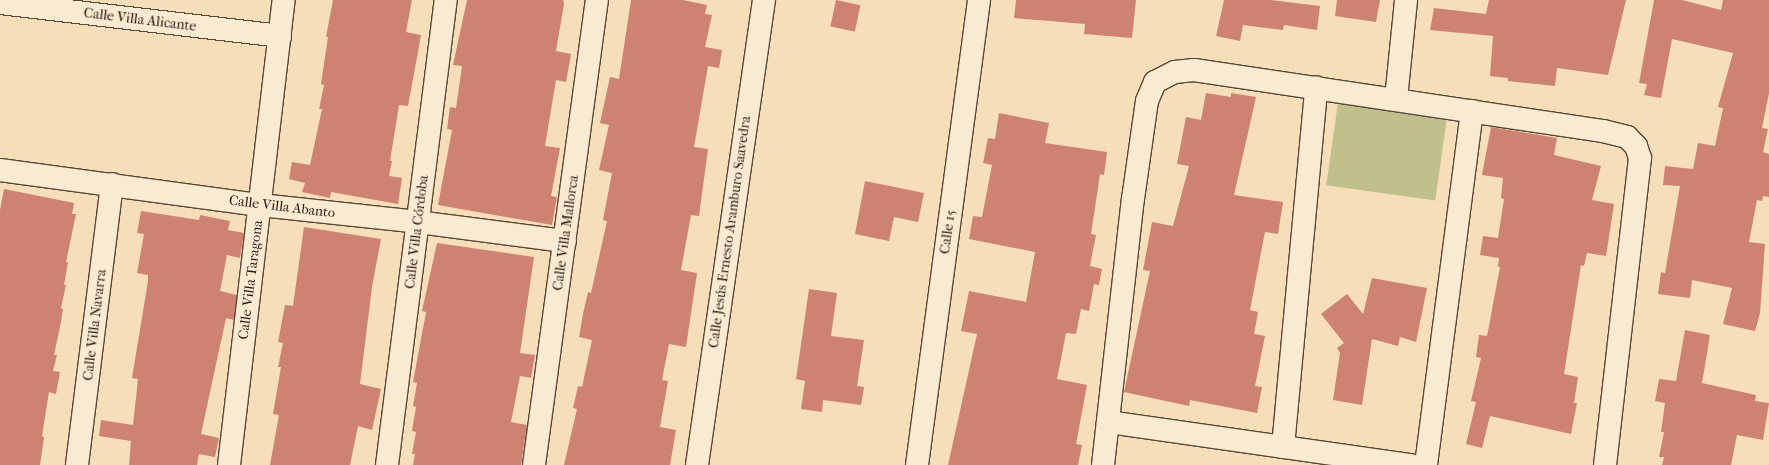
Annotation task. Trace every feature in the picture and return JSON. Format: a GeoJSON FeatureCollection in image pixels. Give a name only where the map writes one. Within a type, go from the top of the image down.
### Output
{"type":"FeatureCollection","features":[{"type":"Feature","properties":{"kind":"street","name":"Calle Villa Taragona"},"geometry":{"type":"LineString","coordinates":[[229,465],[284,0]]}},
{"type":"Feature","properties":{"kind":"street","name":"Calle Villa Córdoba"},"geometry":{"type":"LineString","coordinates":[[387,465],[446,0]]}},
{"type":"Feature","properties":{"kind":"street","name":"Calle Villa Mallorca"},"geometry":{"type":"LineString","coordinates":[[534,465],[598,0]]}},
{"type":"Feature","properties":{"kind":"street","name":"Calle Jesús Ernesto Aramburo Saavedra"},"geometry":{"type":"LineString","coordinates":[[697,465],[764,0]]}},
{"type":"Feature","properties":{"kind":"street","name":"Calle 15"},"geometry":{"type":"LineString","coordinates":[[917,465],[979,0]]}},
{"type":"Feature","properties":{"kind":"street"},"geometry":{"type":"LineString","coordinates":[[1396,99],[1406,0]]}},
{"type":"Feature","properties":{"kind":"street","name":"Calle Villa Alicante"},"geometry":{"type":"LineString","coordinates":[[0,3],[280,36]]}},
{"type":"Feature","properties":{"kind":"street"},"geometry":{"type":"LineString","coordinates":[[1103,465],[1133,199],[1147,101],[1155,82],[1175,72],[1194,70],[1603,131],[1627,137],[1636,146],[1640,158],[1605,465]]}},
{"type":"Feature","properties":{"kind":"street"},"geometry":{"type":"LineString","coordinates":[[1282,447],[1316,88]]}},
{"type":"Feature","properties":{"kind":"street"},"geometry":{"type":"LineString","coordinates":[[1426,465],[1472,111]]}},
{"type":"Feature","properties":{"kind":"street","name":"Calle Villa Abanto"},"geometry":{"type":"LineString","coordinates":[[0,170],[260,205],[418,222],[565,241]]}},
{"type":"Feature","properties":{"kind":"street","name":"Calle Villa Navarra"},"geometry":{"type":"LineString","coordinates":[[78,465],[112,184]]}},
{"type":"Feature","properties":{"kind":"street"},"geometry":{"type":"LineString","coordinates":[[1108,422],[1412,465]]}},
{"type":"Feature","properties":{"kind":"green space"},"geometry":{"type":"Polygon","coordinates":[[[1338,102],[1447,117],[1435,200],[1326,185],[1338,102]]]}},
{"type":"Feature","properties":{"kind":"building"},"geometry":{"type":"Polygon","coordinates":[[[333,0],[412,0],[406,32],[421,35],[408,106],[399,105],[390,161],[392,161],[389,176],[402,178],[398,204],[331,192],[330,198],[302,192],[305,183],[289,179],[292,162],[310,165],[322,109],[319,109],[324,85],[321,84],[328,37],[326,37],[333,0]]]}},
{"type":"Feature","properties":{"kind":"building"},"geometry":{"type":"Polygon","coordinates":[[[467,0],[563,0],[564,4],[556,51],[571,54],[566,82],[556,80],[545,146],[560,148],[551,196],[557,197],[552,225],[438,205],[452,130],[447,129],[450,107],[456,108],[462,66],[453,65],[467,0]]]}},
{"type":"Feature","properties":{"kind":"building"},"geometry":{"type":"Polygon","coordinates":[[[631,0],[683,0],[707,5],[705,14],[712,15],[705,47],[722,50],[719,68],[708,66],[694,147],[708,149],[699,216],[691,215],[681,270],[697,273],[686,347],[669,344],[662,380],[668,381],[660,427],[676,430],[670,465],[564,465],[577,409],[573,408],[578,386],[582,387],[592,340],[579,337],[583,314],[588,292],[591,293],[607,221],[603,220],[612,173],[599,170],[609,125],[600,123],[610,77],[619,79],[631,0]]]}},
{"type":"Feature","properties":{"kind":"building"},"geometry":{"type":"Polygon","coordinates":[[[836,0],[860,5],[855,32],[830,26],[836,0]]]}},
{"type":"Feature","properties":{"kind":"building"},"geometry":{"type":"Polygon","coordinates":[[[1016,0],[1136,0],[1132,38],[1084,34],[1085,24],[1014,18],[1016,0]]]}},
{"type":"Feature","properties":{"kind":"building"},"geometry":{"type":"Polygon","coordinates":[[[1224,0],[1269,0],[1320,6],[1317,30],[1284,25],[1283,30],[1243,25],[1240,41],[1216,36],[1224,0]]]}},
{"type":"Feature","properties":{"kind":"building"},"geometry":{"type":"Polygon","coordinates":[[[1337,0],[1380,0],[1376,22],[1335,16],[1337,0]]]}},
{"type":"Feature","properties":{"kind":"building"},"geometry":{"type":"Polygon","coordinates":[[[1489,0],[1626,0],[1608,75],[1557,68],[1555,86],[1508,81],[1508,78],[1490,76],[1493,36],[1430,30],[1434,8],[1486,14],[1489,0]]]}},
{"type":"Feature","properties":{"kind":"building"},"geometry":{"type":"Polygon","coordinates":[[[1654,0],[1682,0],[1721,10],[1723,0],[1769,0],[1769,93],[1762,128],[1768,129],[1763,152],[1769,154],[1769,197],[1763,196],[1762,201],[1757,200],[1749,242],[1765,244],[1760,313],[1755,331],[1723,324],[1732,288],[1692,280],[1690,298],[1658,294],[1661,272],[1665,273],[1680,186],[1663,185],[1665,166],[1693,169],[1698,143],[1715,146],[1723,108],[1718,107],[1733,53],[1672,39],[1661,98],[1644,95],[1647,84],[1639,83],[1654,0]]]}},
{"type":"Feature","properties":{"kind":"building"},"geometry":{"type":"Polygon","coordinates":[[[1206,93],[1231,97],[1231,93],[1256,97],[1234,195],[1283,202],[1278,234],[1265,232],[1250,310],[1258,312],[1254,334],[1265,336],[1255,386],[1262,387],[1257,413],[1190,400],[1189,406],[1124,392],[1150,271],[1143,270],[1152,222],[1173,226],[1189,166],[1177,164],[1186,117],[1201,120],[1206,93]]]}},
{"type":"Feature","properties":{"kind":"building"},"geometry":{"type":"Polygon","coordinates":[[[999,113],[1049,123],[1045,143],[1107,152],[1104,175],[1100,174],[1091,234],[1096,235],[1090,266],[1102,269],[1099,285],[1094,284],[1089,311],[1081,309],[1076,334],[1066,333],[1057,379],[1087,385],[1076,444],[1082,445],[1078,465],[948,465],[977,334],[961,331],[969,291],[1026,302],[1035,252],[969,239],[973,216],[982,217],[992,165],[983,163],[988,138],[995,139],[999,113]]]}},
{"type":"Feature","properties":{"kind":"building"},"geometry":{"type":"Polygon","coordinates":[[[1491,127],[1557,138],[1554,155],[1601,166],[1592,200],[1614,204],[1606,256],[1587,253],[1584,266],[1581,265],[1564,374],[1578,377],[1574,403],[1577,403],[1571,434],[1490,416],[1482,448],[1466,444],[1476,402],[1471,401],[1481,358],[1476,357],[1479,335],[1487,336],[1500,267],[1498,267],[1499,258],[1480,255],[1483,236],[1498,238],[1504,199],[1501,198],[1503,178],[1482,175],[1491,127]]]}},
{"type":"Feature","properties":{"kind":"building"},"geometry":{"type":"Polygon","coordinates":[[[865,181],[924,193],[918,222],[894,217],[889,241],[855,234],[865,181]]]}},
{"type":"Feature","properties":{"kind":"building"},"geometry":{"type":"Polygon","coordinates":[[[4,189],[74,203],[72,214],[76,214],[66,262],[68,262],[64,285],[66,285],[61,308],[63,309],[54,355],[57,355],[53,371],[60,372],[56,394],[49,392],[42,436],[44,437],[40,465],[0,465],[0,210],[4,189]]]}},
{"type":"Feature","properties":{"kind":"building"},"geometry":{"type":"Polygon","coordinates":[[[141,211],[199,220],[200,215],[230,221],[228,230],[244,233],[240,258],[227,255],[220,291],[237,295],[234,320],[226,318],[201,434],[219,438],[215,457],[199,454],[197,465],[129,465],[131,441],[99,436],[101,420],[133,425],[138,379],[132,378],[148,281],[148,275],[137,273],[144,234],[137,233],[141,211]]]}},
{"type":"Feature","properties":{"kind":"building"},"geometry":{"type":"Polygon","coordinates":[[[304,227],[381,239],[372,287],[360,384],[381,389],[372,430],[358,426],[350,465],[270,465],[279,415],[273,414],[281,367],[278,367],[283,343],[278,342],[285,305],[293,306],[304,227]]]}},
{"type":"Feature","properties":{"kind":"building"},"geometry":{"type":"Polygon","coordinates":[[[437,243],[534,257],[520,353],[535,355],[531,378],[520,376],[511,422],[527,425],[521,465],[413,465],[415,454],[412,454],[416,432],[412,431],[416,407],[413,406],[417,383],[413,382],[426,312],[422,311],[437,243]]]}},
{"type":"Feature","properties":{"kind":"building"},"geometry":{"type":"Polygon","coordinates":[[[1372,278],[1427,288],[1416,342],[1400,337],[1398,346],[1372,339],[1362,405],[1333,400],[1340,353],[1337,348],[1344,343],[1321,314],[1347,294],[1363,314],[1372,278]]]}},
{"type":"Feature","properties":{"kind":"building"},"geometry":{"type":"Polygon","coordinates":[[[809,289],[837,293],[831,336],[864,340],[857,386],[864,387],[861,405],[823,400],[822,412],[801,409],[805,381],[796,379],[809,289]]]}},
{"type":"Feature","properties":{"kind":"building"},"geometry":{"type":"Polygon","coordinates":[[[1685,330],[1710,335],[1702,383],[1756,395],[1755,401],[1769,403],[1763,440],[1737,435],[1731,465],[1662,465],[1664,457],[1659,457],[1664,432],[1661,432],[1665,403],[1655,401],[1659,379],[1676,381],[1685,330]]]}}]}
